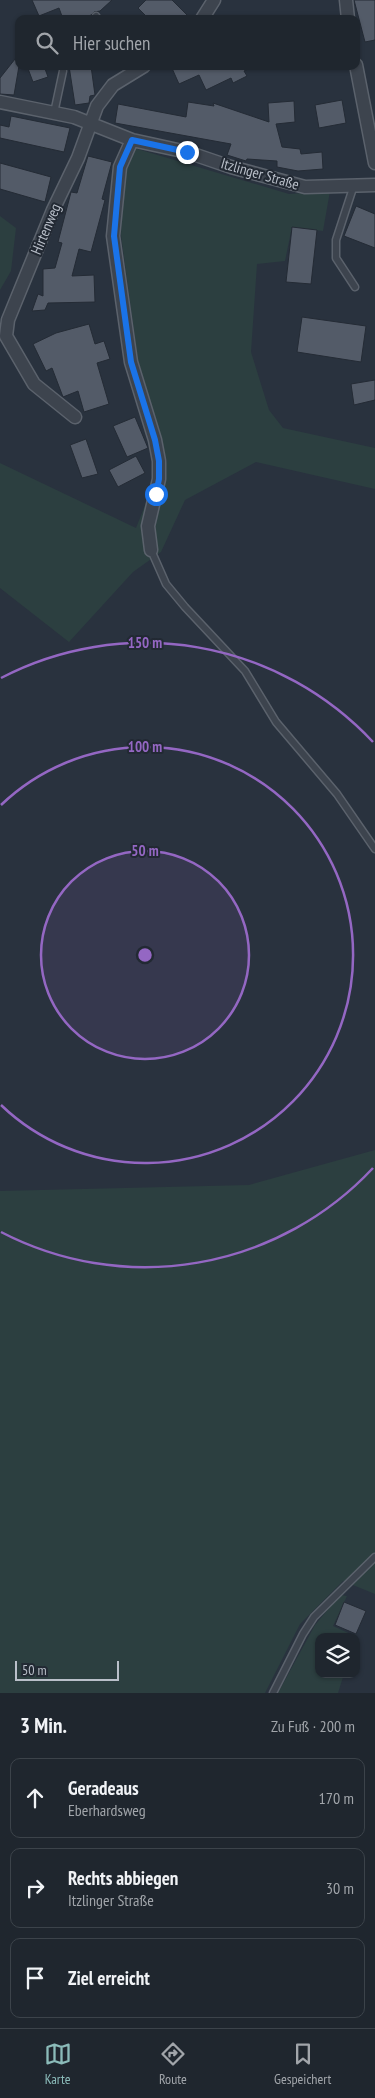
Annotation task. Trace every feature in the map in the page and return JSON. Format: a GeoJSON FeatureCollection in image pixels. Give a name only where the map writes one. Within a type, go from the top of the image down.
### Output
{"type":"FeatureCollection","features":[{"type":"Feature","properties":{"kind":"street"},"geometry":{"type":"LineString","coordinates":[[205,15],[214,0]]}},
{"type":"Feature","properties":{"kind":"street"},"geometry":{"type":"LineString","coordinates":[[346,0],[348,15]]}},
{"type":"Feature","properties":{"kind":"street"},"geometry":{"type":"LineString","coordinates":[[91,123],[97,106],[113,85],[136,70]]}},
{"type":"Feature","properties":{"kind":"street"},"geometry":{"type":"LineString","coordinates":[[357,70],[375,163]]}},
{"type":"Feature","properties":{"kind":"street","name":"Itzlinger Straße"},"geometry":{"type":"LineString","coordinates":[[0,102],[74,117],[132,140],[187,152],[231,167],[305,187],[375,185]]}},
{"type":"Feature","properties":{"kind":"street","name":"Hirtenweg"},"geometry":{"type":"LineString","coordinates":[[75,417],[34,384],[3,337],[8,320],[53,210],[78,158],[91,123]]}},
{"type":"Feature","properties":{"kind":"street"},"geometry":{"type":"LineString","coordinates":[[132,140],[120,167],[114,236],[131,362],[155,440],[159,461],[159,479],[148,526],[151,550]]}},
{"type":"Feature","properties":{"kind":"lane"},"geometry":{"type":"LineString","coordinates":[[54,113],[63,71]]}},
{"type":"Feature","properties":{"kind":"lane"},"geometry":{"type":"LineString","coordinates":[[354,185],[336,240],[336,258],[355,287]]}},
{"type":"Feature","properties":{"kind":"lane"},"geometry":{"type":"LineString","coordinates":[[151,550],[166,584],[185,608],[245,671],[276,722],[337,794],[375,849]]}},
{"type":"Feature","properties":{"kind":"lane"},"geometry":{"type":"LineString","coordinates":[[273,1693],[303,1634],[314,1617],[375,1557]]}},
{"type":"Feature","properties":{"kind":"shaded area"},"geometry":{"type":"Polygon","coordinates":[[[134,148],[289,194],[330,191],[323,231],[292,227],[285,261],[257,264],[251,352],[269,410],[283,428],[375,448],[375,489],[256,462],[185,500],[161,552],[133,572],[69,642],[0,588],[0,463],[136,528],[155,480],[167,461],[138,360],[121,235],[123,171],[134,148]]]}},
{"type":"Feature","properties":{"kind":"shaded area"},"geometry":{"type":"Polygon","coordinates":[[[0,216],[16,228],[11,271],[0,290],[0,216]]]}},
{"type":"Feature","properties":{"kind":"shaded area"},"geometry":{"type":"Polygon","coordinates":[[[375,1150],[375,1594],[343,1581],[300,1624],[265,1693],[0,1693],[0,1191],[249,1185],[375,1150]]]}},
{"type":"Feature","properties":{"kind":"shaded area"},"geometry":{"type":"Polygon","coordinates":[[[340,1595],[347,1596],[333,1626],[348,1633],[315,1633],[315,1678],[343,1678],[338,1693],[278,1693],[315,1625],[340,1595]]]}},
{"type":"Feature","properties":{"kind":"building"},"geometry":{"type":"Polygon","coordinates":[[[32,0],[112,0],[100,11],[94,12],[91,15],[62,15],[59,8],[39,15],[32,0]]]}},
{"type":"Feature","properties":{"kind":"building"},"geometry":{"type":"Polygon","coordinates":[[[146,0],[172,0],[187,15],[145,15],[138,8],[146,0]]]}},
{"type":"Feature","properties":{"kind":"building"},"geometry":{"type":"Polygon","coordinates":[[[354,0],[375,0],[375,40],[365,42],[360,15],[358,15],[354,0]]]}},
{"type":"Feature","properties":{"kind":"building"},"geometry":{"type":"Polygon","coordinates":[[[15,59],[15,70],[18,70],[14,95],[0,94],[0,78],[15,59]]]}},
{"type":"Feature","properties":{"kind":"building"},"geometry":{"type":"Polygon","coordinates":[[[28,70],[45,70],[48,77],[33,82],[28,70]]]}},
{"type":"Feature","properties":{"kind":"building"},"geometry":{"type":"Polygon","coordinates":[[[70,70],[92,70],[95,95],[90,96],[89,103],[75,105],[70,70]]]}},
{"type":"Feature","properties":{"kind":"building"},"geometry":{"type":"Polygon","coordinates":[[[173,70],[246,70],[244,71],[247,76],[233,83],[231,78],[206,90],[199,75],[179,84],[173,70]]]}},
{"type":"Feature","properties":{"kind":"building"},"geometry":{"type":"Polygon","coordinates":[[[342,100],[346,123],[319,128],[315,105],[342,100]]]}},
{"type":"Feature","properties":{"kind":"building"},"geometry":{"type":"Polygon","coordinates":[[[294,101],[295,122],[276,124],[282,147],[300,149],[301,154],[322,152],[323,169],[298,171],[277,167],[277,161],[247,159],[246,161],[227,155],[231,144],[115,123],[118,104],[186,117],[188,102],[214,106],[213,103],[269,122],[268,103],[294,101]]]}},
{"type":"Feature","properties":{"kind":"building"},"geometry":{"type":"Polygon","coordinates":[[[11,116],[70,128],[64,152],[0,138],[0,125],[9,127],[11,116]]]}},
{"type":"Feature","properties":{"kind":"building"},"geometry":{"type":"Polygon","coordinates":[[[88,156],[112,162],[102,199],[105,200],[91,252],[79,249],[72,276],[94,275],[95,302],[48,303],[45,310],[32,311],[38,294],[43,296],[43,269],[55,268],[62,243],[58,242],[71,192],[77,193],[88,156]]]}},
{"type":"Feature","properties":{"kind":"building"},"geometry":{"type":"Polygon","coordinates":[[[0,163],[51,177],[45,202],[0,189],[0,163]]]}},
{"type":"Feature","properties":{"kind":"building"},"geometry":{"type":"Polygon","coordinates":[[[356,206],[375,214],[375,248],[344,236],[356,206]]]}},
{"type":"Feature","properties":{"kind":"building"},"geometry":{"type":"Polygon","coordinates":[[[292,227],[317,230],[311,284],[286,282],[292,227]]]}},
{"type":"Feature","properties":{"kind":"building"},"geometry":{"type":"Polygon","coordinates":[[[302,317],[366,326],[361,362],[297,352],[302,317]]]}},
{"type":"Feature","properties":{"kind":"building"},"geometry":{"type":"Polygon","coordinates":[[[89,324],[95,344],[104,341],[110,359],[97,363],[109,404],[84,412],[78,391],[63,397],[52,368],[46,371],[33,344],[56,333],[89,324]]]}},
{"type":"Feature","properties":{"kind":"building"},"geometry":{"type":"Polygon","coordinates":[[[375,380],[375,400],[354,405],[351,384],[375,380]]]}},
{"type":"Feature","properties":{"kind":"building"},"geometry":{"type":"Polygon","coordinates":[[[135,417],[148,448],[127,457],[113,426],[135,417]]]}},
{"type":"Feature","properties":{"kind":"building"},"geometry":{"type":"Polygon","coordinates":[[[86,439],[98,474],[82,478],[70,445],[86,439]]]}},
{"type":"Feature","properties":{"kind":"building"},"geometry":{"type":"Polygon","coordinates":[[[136,456],[145,473],[118,487],[109,470],[136,456]]]}},
{"type":"Feature","properties":{"kind":"building"},"geometry":{"type":"Polygon","coordinates":[[[344,1602],[366,1611],[356,1633],[335,1625],[344,1602]]]}},
{"type":"Feature","properties":{"kind":"route"},"geometry":{"type":"LineString","coordinates":[[156,494],[159,479],[159,461],[155,440],[131,362],[114,236],[120,167],[132,140],[187,152]]}}]}
